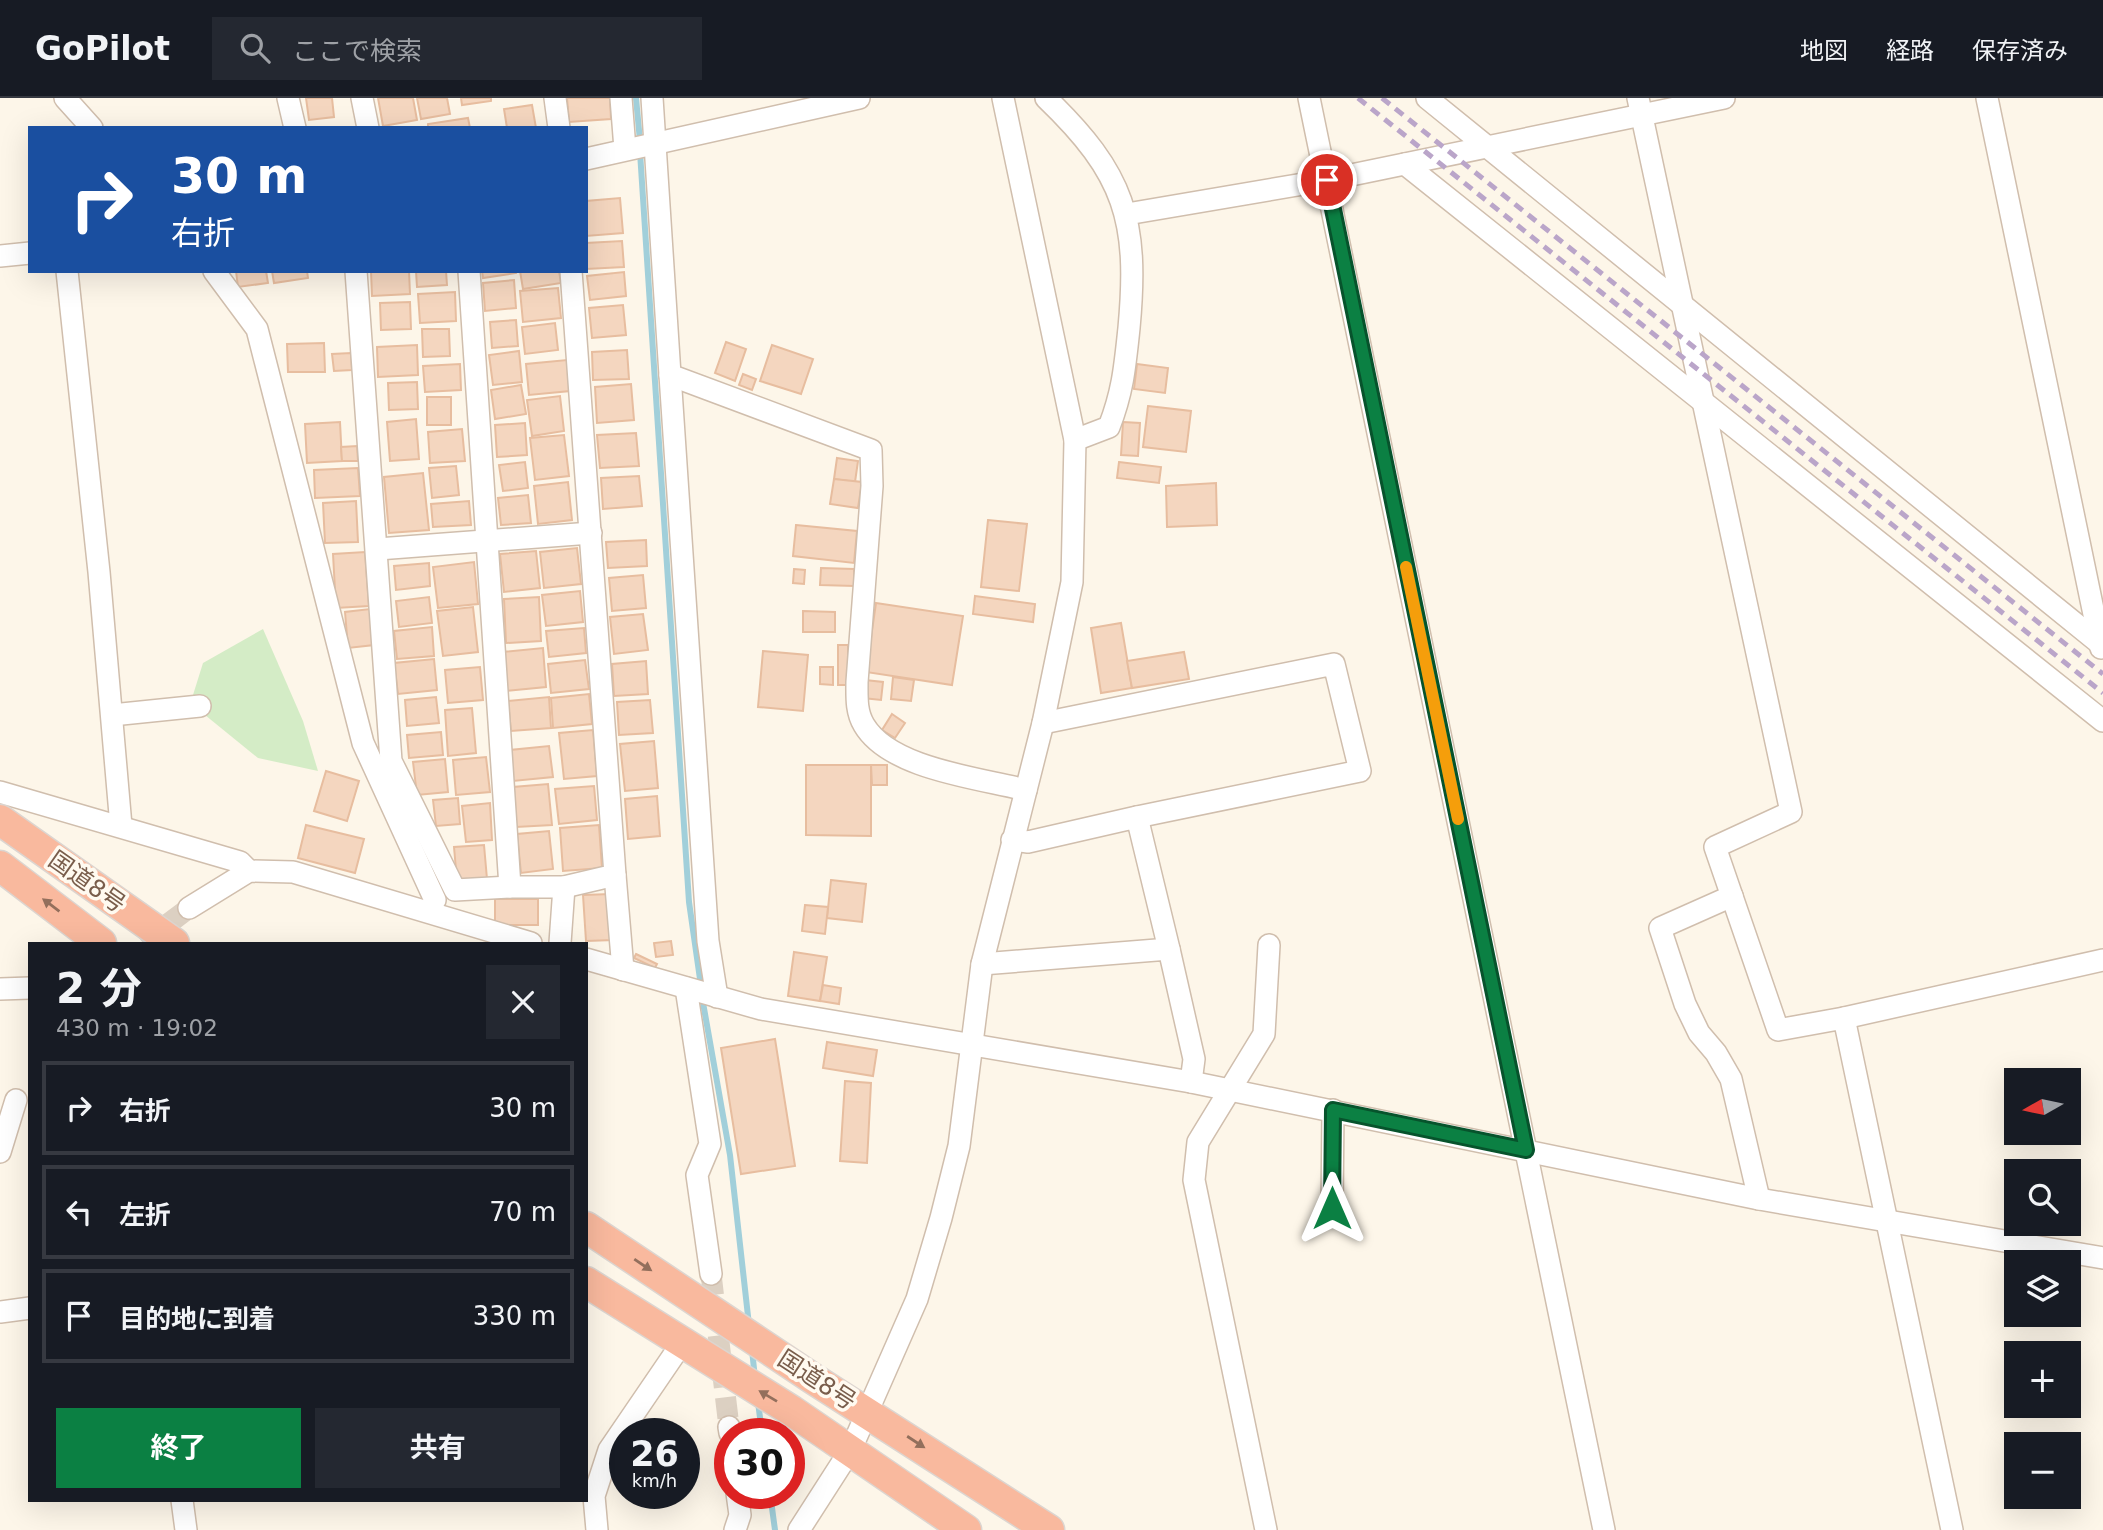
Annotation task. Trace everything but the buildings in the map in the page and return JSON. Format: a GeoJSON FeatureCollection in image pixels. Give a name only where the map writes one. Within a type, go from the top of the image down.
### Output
{"type":"FeatureCollection","features":[{"type":"Feature","properties":{"kind":"highway","name":"国道8号"},"geometry":{"type":"LineString","coordinates":[[0,820],[173,942]]}},
{"type":"Feature","properties":{"kind":"highway","name":"国道8号"},"geometry":{"type":"LineString","coordinates":[[0,866],[100,942]]}},
{"type":"Feature","properties":{"kind":"highway","name":"国道8号"},"geometry":{"type":"LineString","coordinates":[[588,1228],[1049,1530]]}},
{"type":"Feature","properties":{"kind":"highway","name":"国道8号"},"geometry":{"type":"LineString","coordinates":[[588,1283],[851,1449],[966,1530]]}},
{"type":"Feature","properties":{"kind":"street"},"geometry":{"type":"LineString","coordinates":[[65,98],[90,126]]}},
{"type":"Feature","properties":{"kind":"street"},"geometry":{"type":"LineString","coordinates":[[288,98],[295,126]]}},
{"type":"Feature","properties":{"kind":"street"},"geometry":{"type":"LineString","coordinates":[[362,98],[369,126]]}},
{"type":"Feature","properties":{"kind":"street"},"geometry":{"type":"LineString","coordinates":[[555,98],[559,126]]}},
{"type":"Feature","properties":{"kind":"street"},"geometry":{"type":"LineString","coordinates":[[621,98],[625,149]]}},
{"type":"Feature","properties":{"kind":"street"},"geometry":{"type":"LineString","coordinates":[[652,98],[708,941],[717,997]]}},
{"type":"Feature","properties":{"kind":"street"},"geometry":{"type":"LineString","coordinates":[[588,158],[859,98]]}},
{"type":"Feature","properties":{"kind":"street"},"geometry":{"type":"LineString","coordinates":[[799,1530],[851,1449],[917,1299],[942,1218],[959,1146],[974,1045],[982,964],[1044,723],[1072,582],[1074,440],[1003,98]]}},
{"type":"Feature","properties":{"kind":"street"},"geometry":{"type":"LineString","coordinates":[[1046,98],[1099,154],[1128,214],[1133,278],[1122,394],[1109,427],[1074,440]]}},
{"type":"Feature","properties":{"kind":"street"},"geometry":{"type":"LineString","coordinates":[[1309,98],[1604,1530]]}},
{"type":"Feature","properties":{"kind":"street"},"geometry":{"type":"LineString","coordinates":[[1427,98],[2102,650]]}},
{"type":"Feature","properties":{"kind":"street"},"geometry":{"type":"LineString","coordinates":[[1128,214],[1405,164],[1489,146],[1640,107],[1724,98]]}},
{"type":"Feature","properties":{"kind":"street"},"geometry":{"type":"LineString","coordinates":[[1987,98],[2102,650]]}},
{"type":"Feature","properties":{"kind":"street"},"geometry":{"type":"LineString","coordinates":[[1640,107],[1791,812],[1715,847],[1778,1030],[1844,1018],[2103,960]]}},
{"type":"Feature","properties":{"kind":"street"},"geometry":{"type":"LineString","coordinates":[[1405,164],[1703,405],[2103,721]]}},
{"type":"Feature","properties":{"kind":"street"},"geometry":{"type":"LineString","coordinates":[[0,256],[28,253]]}},
{"type":"Feature","properties":{"kind":"street"},"geometry":{"type":"LineString","coordinates":[[67,273],[121,826]]}},
{"type":"Feature","properties":{"kind":"street"},"geometry":{"type":"LineString","coordinates":[[215,273],[257,329],[363,743],[435,900]]}},
{"type":"Feature","properties":{"kind":"street"},"geometry":{"type":"LineString","coordinates":[[356,273],[378,549],[391,761],[455,890],[564,887],[615,876]]}},
{"type":"Feature","properties":{"kind":"street"},"geometry":{"type":"LineString","coordinates":[[469,273],[510,887]]}},
{"type":"Feature","properties":{"kind":"street"},"geometry":{"type":"LineString","coordinates":[[571,273],[623,970]]}},
{"type":"Feature","properties":{"kind":"street"},"geometry":{"type":"LineString","coordinates":[[670,374],[871,450],[872,486],[857,682],[857,706],[864,725],[905,760],[1026,790]]}},
{"type":"Feature","properties":{"kind":"street"},"geometry":{"type":"LineString","coordinates":[[378,549],[591,533]]}},
{"type":"Feature","properties":{"kind":"street"},"geometry":{"type":"LineString","coordinates":[[1012,840],[1028,842],[1360,771],[1334,664],[1044,723]]}},
{"type":"Feature","properties":{"kind":"street"},"geometry":{"type":"LineString","coordinates":[[112,715],[200,706]]}},
{"type":"Feature","properties":{"kind":"street"},"geometry":{"type":"LineString","coordinates":[[0,792],[240,862],[249,871]]}},
{"type":"Feature","properties":{"kind":"street"},"geometry":{"type":"LineString","coordinates":[[1137,817],[1194,1059],[1191,1082]]}},
{"type":"Feature","properties":{"kind":"street"},"geometry":{"type":"LineString","coordinates":[[189,908],[249,871],[293,872],[528,942]]}},
{"type":"Feature","properties":{"kind":"street"},"geometry":{"type":"LineString","coordinates":[[560,942],[564,887]]}},
{"type":"Feature","properties":{"kind":"street"},"geometry":{"type":"LineString","coordinates":[[1732,896],[1660,928],[1685,1004],[1699,1033],[1716,1053],[1731,1079],[1759,1199]]}},
{"type":"Feature","properties":{"kind":"street"},"geometry":{"type":"LineString","coordinates":[[1266,1530],[1194,1180],[1198,1142],[1264,1034],[1269,945]]}},
{"type":"Feature","properties":{"kind":"street"},"geometry":{"type":"LineString","coordinates":[[982,964],[1169,949]]}},
{"type":"Feature","properties":{"kind":"street"},"geometry":{"type":"LineString","coordinates":[[588,960],[761,1009],[1191,1082],[1759,1199],[2103,1258]]}},
{"type":"Feature","properties":{"kind":"street"},"geometry":{"type":"LineString","coordinates":[[0,989],[28,988]]}},
{"type":"Feature","properties":{"kind":"street"},"geometry":{"type":"LineString","coordinates":[[686,988],[710,1144],[697,1175],[710,1274]]}},
{"type":"Feature","properties":{"kind":"street"},"geometry":{"type":"LineString","coordinates":[[1844,1018],[1952,1530]]}},
{"type":"Feature","properties":{"kind":"street"},"geometry":{"type":"LineString","coordinates":[[0,1152],[16,1100]]}},
{"type":"Feature","properties":{"kind":"street"},"geometry":{"type":"LineString","coordinates":[[1332,1208],[1333,1110]]}},
{"type":"Feature","properties":{"kind":"street"},"geometry":{"type":"LineString","coordinates":[[0,1312],[28,1308]]}},
{"type":"Feature","properties":{"kind":"street"},"geometry":{"type":"LineString","coordinates":[[597,1530],[594,1496],[609,1450],[682,1343]]}},
{"type":"Feature","properties":{"kind":"street"},"geometry":{"type":"LineString","coordinates":[[182,1502],[187,1530]]}},
{"type":"Feature","properties":{"kind":"street"},"geometry":{"type":"LineString","coordinates":[[735,1530],[739,1509]]}},
{"type":"Feature","properties":{"kind":"green space"},"geometry":{"type":"Polygon","coordinates":[[[263,629],[303,721],[318,771],[258,758],[205,715],[193,695],[203,663],[263,629]]]}},
{"type":"Feature","properties":{"kind":"waterway"},"geometry":{"type":"LineString","coordinates":[[636,98],[640,141]]}},
{"type":"Feature","properties":{"kind":"waterway"},"geometry":{"type":"LineString","coordinates":[[640,152],[689,902],[701,986]]}},
{"type":"Feature","properties":{"kind":"waterway"},"geometry":{"type":"LineString","coordinates":[[702,997],[730,1155],[749,1325]]}},
{"type":"Feature","properties":{"kind":"waterway"},"geometry":{"type":"LineString","coordinates":[[752,1350],[755,1378]]}},
{"type":"Feature","properties":{"kind":"waterway"},"geometry":{"type":"LineString","coordinates":[[758,1402],[760,1418]]}},
{"type":"Feature","properties":{"kind":"waterway"},"geometry":{"type":"LineString","coordinates":[[772,1509],[775,1530]]}},
{"type":"Feature","properties":{"kind":"tunnel"},"geometry":{"type":"LineString","coordinates":[[144,942],[189,908]]}},
{"type":"Feature","properties":{"kind":"tunnel"},"geometry":{"type":"LineString","coordinates":[[711,1274],[728,1418]]}},
{"type":"Feature","properties":{"kind":"railway"},"geometry":{"type":"LineString","coordinates":[[1358,98],[2103,693]]}},
{"type":"Feature","properties":{"kind":"railway"},"geometry":{"type":"LineString","coordinates":[[1382,98],[2103,674]]}},
{"type":"Feature","properties":{"kind":"slow traffic"},"geometry":{"type":"LineString","coordinates":[[1406,567],[1458,819]]}},
{"type":"Feature","properties":{"kind":"route"},"geometry":{"type":"LineString","coordinates":[[1327,180],[1526,1150],[1333,1110],[1332,1208]]}}]}
